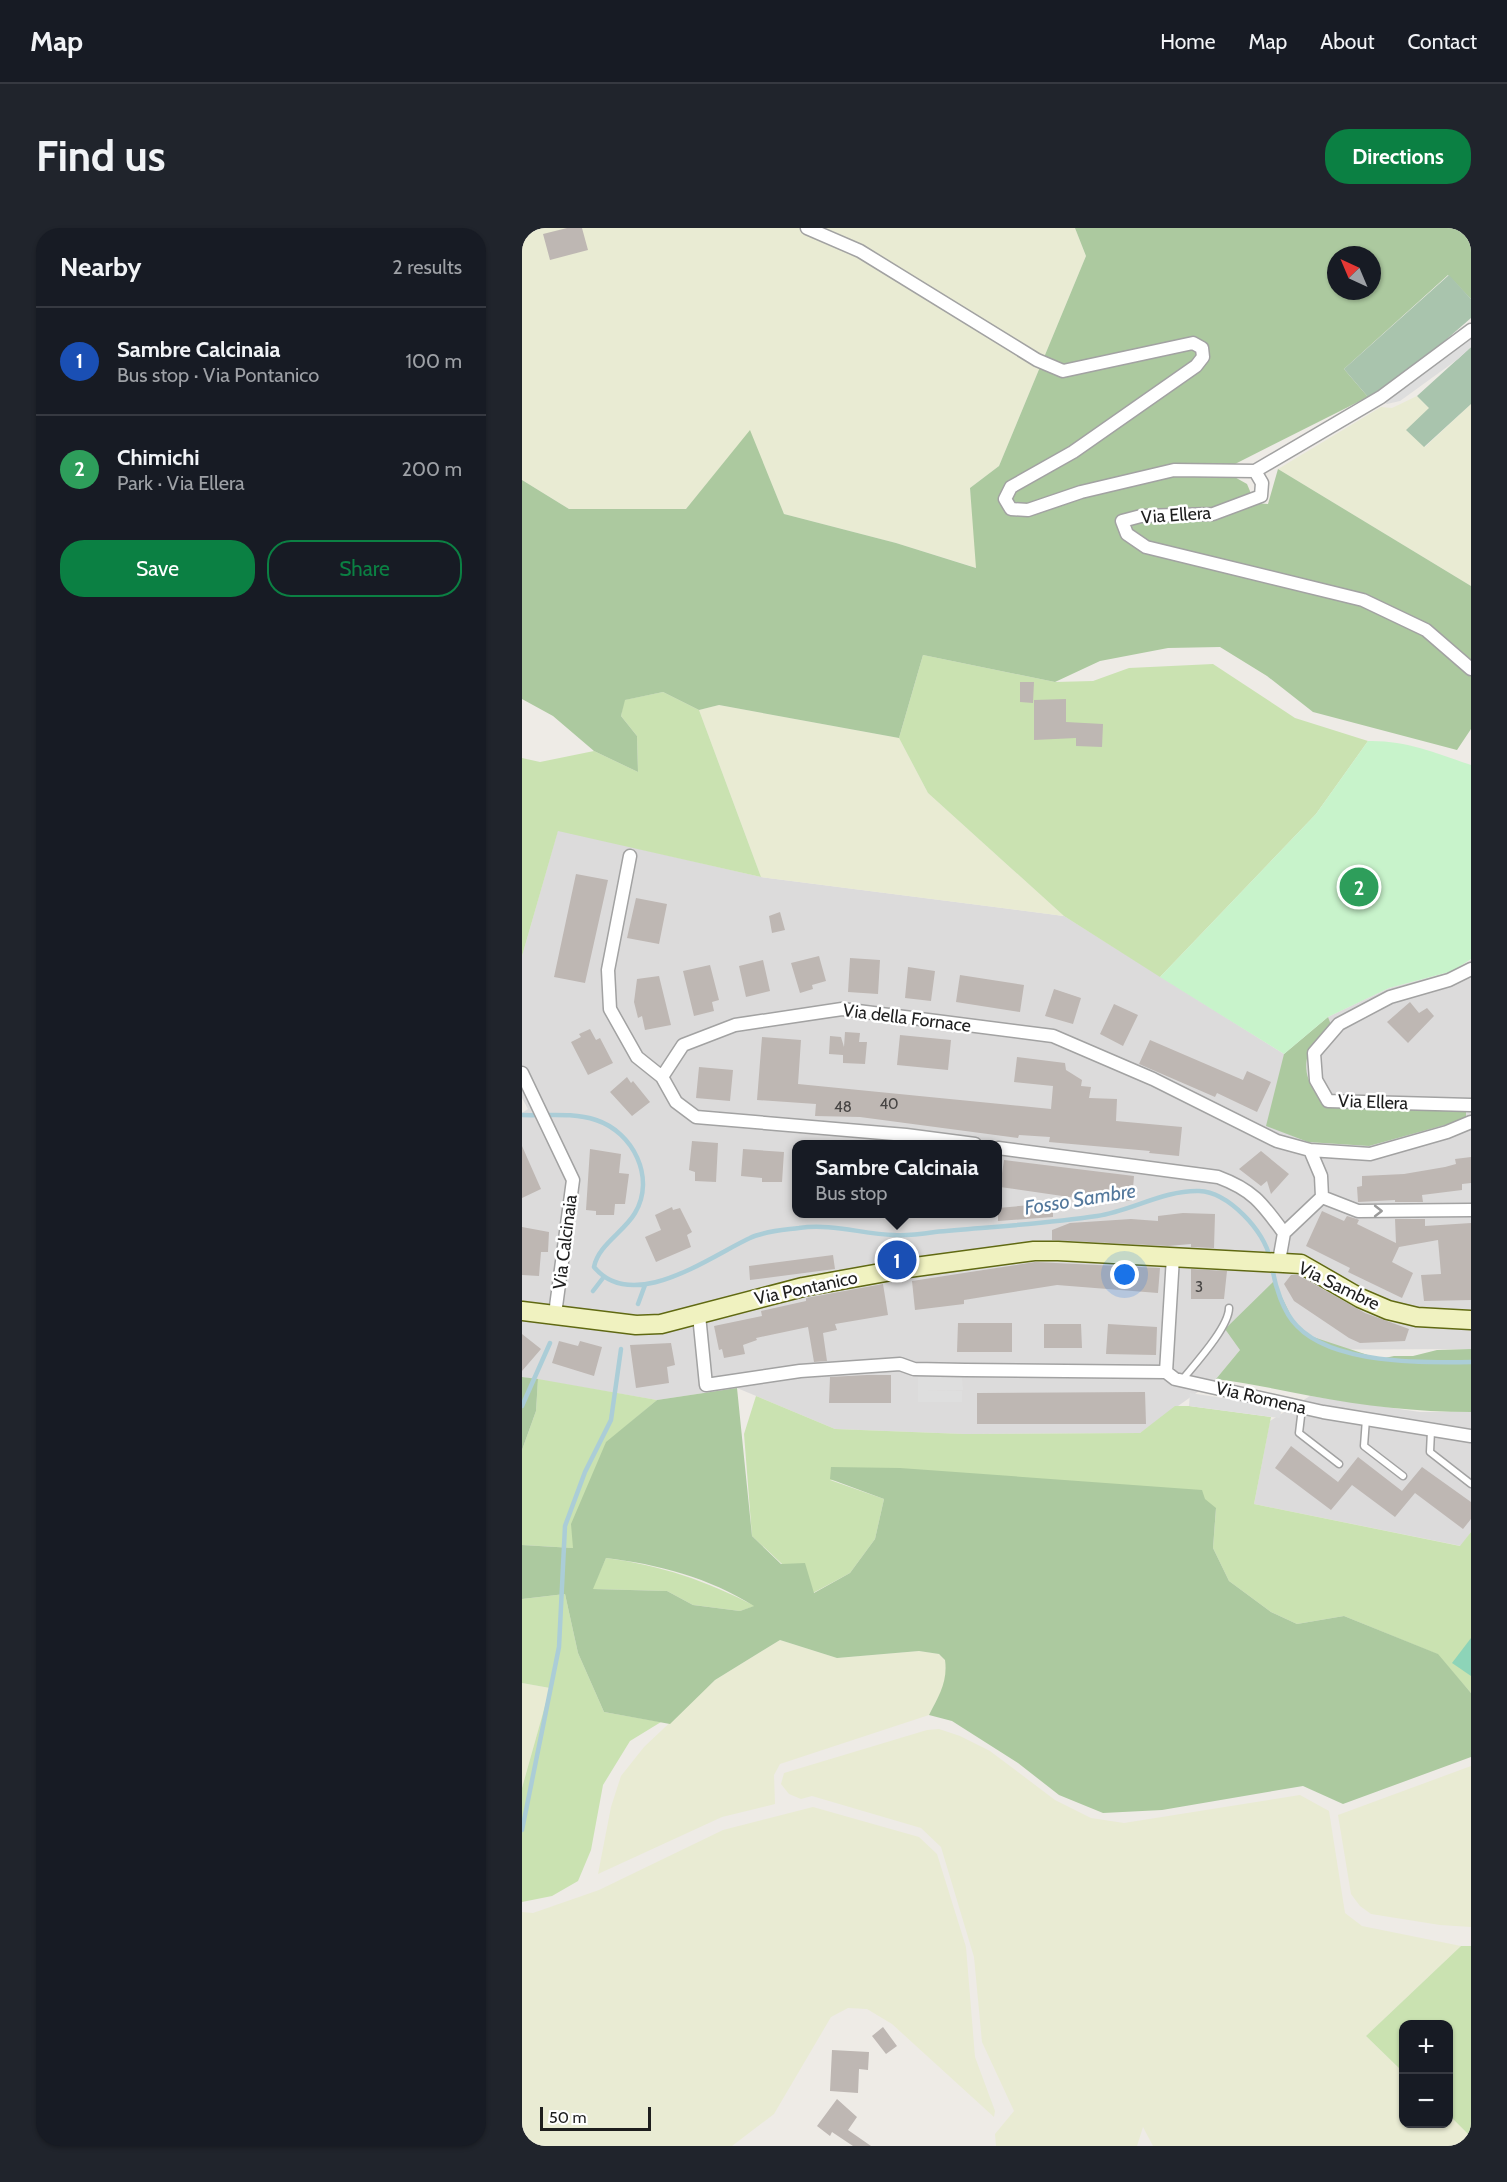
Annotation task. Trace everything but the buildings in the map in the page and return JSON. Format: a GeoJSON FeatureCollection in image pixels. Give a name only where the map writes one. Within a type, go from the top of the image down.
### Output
{"type":"FeatureCollection","features":[{"type":"Feature","properties":{"kind":"street"},"geometry":{"type":"LineString","coordinates":[[807,228],[860,251],[1037,360],[1063,371],[1193,343],[1202,348],[1203,357],[1196,366],[1073,452],[1011,488],[1005,499],[1011,509],[1028,510],[1081,492],[1174,470],[1255,471],[1381,397],[1471,330]]}},
{"type":"Feature","properties":{"kind":"street","name":"Via Ellera"},"geometry":{"type":"LineString","coordinates":[[1255,471],[1262,483],[1261,496],[1213,514],[1141,516],[1122,521],[1126,534],[1146,547],[1363,600],[1426,630],[1471,669]]}},
{"type":"Feature","properties":{"kind":"street"},"geometry":{"type":"LineString","coordinates":[[630,856],[608,970],[610,1009],[637,1057],[662,1077],[676,1102],[696,1116],[944,1140]]}},
{"type":"Feature","properties":{"kind":"street","name":"Via Ellera"},"geometry":{"type":"LineString","coordinates":[[1471,969],[1449,980],[1390,997],[1338,1024],[1314,1053],[1316,1080],[1328,1101],[1471,1105]]}},
{"type":"Feature","properties":{"kind":"street","name":"Via della Fornace"},"geometry":{"type":"LineString","coordinates":[[662,1077],[682,1045],[735,1025],[842,1009],[1053,1036],[1153,1078],[1277,1141],[1310,1150]]}},
{"type":"Feature","properties":{"kind":"street","name":"Via Calcinaia"},"geometry":{"type":"LineString","coordinates":[[522,1073],[573,1180],[555,1314]]}},
{"type":"Feature","properties":{"kind":"street"},"geometry":{"type":"LineString","coordinates":[[1276,1261],[1284,1233],[1322,1197],[1321,1176],[1310,1150],[1370,1154],[1447,1132],[1471,1122]]}},
{"type":"Feature","properties":{"kind":"street"},"geometry":{"type":"LineString","coordinates":[[1002,1149],[1218,1177],[1244,1186],[1264,1206],[1284,1233]]}},
{"type":"Feature","properties":{"kind":"street"},"geometry":{"type":"LineString","coordinates":[[1322,1197],[1358,1211],[1471,1210]]}},
{"type":"Feature","properties":{"kind":"street","name":"Via Pontanico"},"geometry":{"type":"LineString","coordinates":[[522,1311],[636,1324],[661,1324],[803,1287],[908,1268],[1034,1251],[1236,1260]]}},
{"type":"Feature","properties":{"kind":"street"},"geometry":{"type":"LineString","coordinates":[[699,1315],[706,1385],[800,1371],[900,1364],[914,1369],[1166,1372],[1173,1257]]}},
{"type":"Feature","properties":{"kind":"street","name":"Via Sambre"},"geometry":{"type":"LineString","coordinates":[[1236,1260],[1301,1264],[1360,1298],[1388,1310],[1417,1317],[1471,1320]]}},
{"type":"Feature","properties":{"kind":"street","name":"Via Romena"},"geometry":{"type":"LineString","coordinates":[[1166,1372],[1175,1379],[1302,1407],[1431,1431],[1471,1436]]}},
{"type":"Feature","properties":{"kind":"lane"},"geometry":{"type":"LineString","coordinates":[[1182,1380],[1219,1331],[1229,1315],[1230,1308]]}},
{"type":"Feature","properties":{"kind":"lane"},"geometry":{"type":"LineString","coordinates":[[1302,1407],[1299,1432],[1339,1464]]}},
{"type":"Feature","properties":{"kind":"lane"},"geometry":{"type":"LineString","coordinates":[[1366,1419],[1364,1446],[1403,1476]]}},
{"type":"Feature","properties":{"kind":"lane"},"geometry":{"type":"LineString","coordinates":[[1431,1431],[1430,1452],[1471,1484]]}},
{"type":"Feature","properties":{"kind":"shaded area"},"geometry":{"type":"Polygon","coordinates":[[[1471,335],[1471,347],[1458,359],[1400,401],[1387,404],[1383,401],[1417,379],[1471,335]]]}},
{"type":"Feature","properties":{"kind":"shaded area"},"geometry":{"type":"Polygon","coordinates":[[[558,830],[761,877],[1064,916],[1284,1054],[1328,1017],[1389,988],[1453,971],[1471,960],[1471,1349],[1240,1350],[1216,1379],[1140,1433],[964,1434],[835,1429],[737,1388],[657,1400],[522,1377],[522,1113],[528,1109],[522,1098],[522,956],[558,830]]]}},
{"type":"Feature","properties":{"kind":"shaded area"},"geometry":{"type":"Polygon","coordinates":[[[918,1377],[962,1378],[963,1390],[924,1390],[962,1391],[962,1402],[918,1402],[918,1377]]]}},
{"type":"Feature","properties":{"kind":"shaded area"},"geometry":{"type":"Polygon","coordinates":[[[1190,1393],[1282,1407],[1280,1418],[1189,1406],[1190,1393]]]}},
{"type":"Feature","properties":{"kind":"shaded area"},"geometry":{"type":"Polygon","coordinates":[[[1310,1396],[1420,1412],[1471,1412],[1471,1532],[1461,1546],[1254,1504],[1270,1421],[1310,1396]]]}},
{"type":"Feature","properties":{"kind":"green space"},"geometry":{"type":"Polygon","coordinates":[[[522,228],[1075,228],[1086,256],[999,466],[970,488],[977,568],[896,543],[784,514],[750,431],[686,509],[569,509],[522,480],[522,228]]]}},
{"type":"Feature","properties":{"kind":"green space"},"geometry":{"type":"Polygon","coordinates":[[[1075,228],[1471,228],[1471,299],[1448,275],[1344,369],[1368,397],[1235,464],[1231,475],[1247,484],[1255,503],[1268,504],[1278,469],[1471,586],[1471,729],[1457,750],[1313,712],[1267,676],[1220,647],[1168,648],[1100,661],[1055,682],[923,655],[899,738],[719,705],[699,710],[663,692],[625,700],[621,716],[637,736],[638,772],[594,751],[553,716],[522,699],[522,480],[569,509],[686,509],[750,430],[784,514],[896,543],[976,568],[970,488],[999,466],[1086,256],[1075,228]]]}},
{"type":"Feature","properties":{"kind":"green space"},"geometry":{"type":"Polygon","coordinates":[[[1449,275],[1471,299],[1471,318],[1394,385],[1368,397],[1344,369],[1449,275]]]}},
{"type":"Feature","properties":{"kind":"green space"},"geometry":{"type":"Polygon","coordinates":[[[1471,347],[1471,404],[1424,447],[1406,430],[1429,408],[1417,396],[1471,347]]]}},
{"type":"Feature","properties":{"kind":"green space"},"geometry":{"type":"Polygon","coordinates":[[[1417,396],[1429,408],[1425,447],[1471,404],[1471,586],[1278,469],[1381,407],[1392,408],[1417,396]]]}},
{"type":"Feature","properties":{"kind":"green space"},"geometry":{"type":"Polygon","coordinates":[[[923,655],[1055,682],[1093,681],[1129,668],[1213,664],[1295,718],[1368,741],[1316,814],[1160,977],[1064,916],[928,793],[899,738],[923,655]]]}},
{"type":"Feature","properties":{"kind":"green space"},"geometry":{"type":"Polygon","coordinates":[[[663,692],[699,710],[761,877],[558,831],[522,956],[522,758],[540,762],[594,751],[638,772],[637,736],[621,716],[624,700],[663,692]]]}},
{"type":"Feature","properties":{"kind":"green space"},"geometry":{"type":"Polygon","coordinates":[[[719,705],[899,738],[928,793],[1064,916],[761,877],[699,710],[719,705]]]}},
{"type":"Feature","properties":{"kind":"green space"},"geometry":{"type":"Polygon","coordinates":[[[1368,741],[1408,745],[1471,765],[1471,959],[1453,971],[1389,988],[1328,1017],[1284,1054],[1160,977],[1316,814],[1368,741]]]}},
{"type":"Feature","properties":{"kind":"green space"},"geometry":{"type":"Polygon","coordinates":[[[1328,1017],[1331,1025],[1310,1051],[1306,1070],[1315,1092],[1331,1108],[1466,1110],[1466,1119],[1369,1146],[1308,1142],[1266,1126],[1284,1054],[1328,1017]]]}},
{"type":"Feature","properties":{"kind":"green space"},"geometry":{"type":"Polygon","coordinates":[[[1274,1281],[1294,1322],[1310,1336],[1380,1359],[1413,1356],[1437,1350],[1471,1349],[1471,1412],[1411,1410],[1331,1400],[1216,1379],[1240,1350],[1225,1329],[1274,1281]]]}},
{"type":"Feature","properties":{"kind":"green space"},"geometry":{"type":"Polygon","coordinates":[[[522,1377],[538,1379],[536,1411],[522,1450],[522,1377]]]}},
{"type":"Feature","properties":{"kind":"green space"},"geometry":{"type":"Polygon","coordinates":[[[538,1379],[657,1400],[606,1443],[573,1548],[522,1545],[522,1450],[536,1411],[538,1379]]]}},
{"type":"Feature","properties":{"kind":"green space"},"geometry":{"type":"Polygon","coordinates":[[[737,1388],[752,1536],[781,1564],[805,1563],[814,1593],[850,1573],[875,1539],[884,1499],[830,1479],[831,1467],[900,1468],[1202,1490],[1205,1499],[1216,1508],[1213,1548],[1229,1581],[1271,1612],[1297,1624],[1344,1616],[1438,1654],[1471,1693],[1471,1757],[1343,1804],[1303,1786],[1162,1810],[1103,1813],[1059,1795],[1018,1763],[952,1721],[929,1715],[944,1682],[945,1660],[939,1654],[919,1651],[837,1658],[780,1640],[715,1680],[670,1724],[604,1712],[578,1653],[565,1594],[522,1599],[522,1545],[573,1548],[571,1524],[606,1442],[657,1400],[737,1388]],[[606,1558],[593,1589],[667,1591],[693,1605],[740,1611],[754,1606],[701,1580],[664,1568],[606,1558]]]}},
{"type":"Feature","properties":{"kind":"green space"},"geometry":{"type":"Polygon","coordinates":[[[756,1396],[835,1429],[964,1434],[1140,1433],[1175,1406],[1271,1417],[1254,1504],[1460,1546],[1471,1532],[1471,1693],[1437,1654],[1344,1616],[1297,1624],[1271,1612],[1229,1581],[1213,1548],[1216,1509],[830,1480],[884,1499],[875,1539],[850,1573],[813,1593],[752,1536],[744,1434],[756,1396]]]}},
{"type":"Feature","properties":{"kind":"green space"},"geometry":{"type":"Polygon","coordinates":[[[606,1558],[683,1575],[755,1606],[740,1611],[693,1605],[667,1591],[592,1589],[606,1558]]]}},
{"type":"Feature","properties":{"kind":"green space"},"geometry":{"type":"Polygon","coordinates":[[[565,1594],[578,1653],[604,1712],[661,1722],[630,1741],[603,1785],[591,1850],[578,1881],[552,1896],[522,1902],[522,1788],[550,1688],[522,1683],[522,1599],[565,1594]]]}},
{"type":"Feature","properties":{"kind":"green space"},"geometry":{"type":"Polygon","coordinates":[[[1471,1638],[1471,1676],[1452,1663],[1471,1638]]]}},
{"type":"Feature","properties":{"kind":"green space"},"geometry":{"type":"Polygon","coordinates":[[[780,1640],[837,1658],[919,1651],[939,1654],[945,1660],[947,1673],[941,1692],[929,1715],[780,1764],[774,1775],[775,1804],[722,1817],[598,1874],[611,1807],[621,1776],[644,1747],[715,1680],[780,1640]]]}},
{"type":"Feature","properties":{"kind":"green space"},"geometry":{"type":"Polygon","coordinates":[[[522,1683],[550,1688],[522,1788],[522,1683]]]}},
{"type":"Feature","properties":{"kind":"green space"},"geometry":{"type":"Polygon","coordinates":[[[939,1729],[960,1736],[990,1751],[1055,1800],[1091,1818],[1124,1823],[1300,1795],[1329,1811],[1345,1913],[1362,1926],[1461,1946],[1366,2036],[1399,2068],[1399,2128],[1453,2128],[1453,2119],[1471,2137],[1471,2146],[1153,2146],[1143,2127],[1137,2146],[996,2146],[995,2134],[1014,2111],[982,2042],[974,1957],[941,1847],[921,1828],[812,1796],[801,1799],[789,1794],[781,1784],[784,1773],[927,1730],[939,1729]]]}},
{"type":"Feature","properties":{"kind":"green space"},"geometry":{"type":"Polygon","coordinates":[[[1471,1766],[1471,1927],[1440,1925],[1371,1914],[1360,1906],[1351,1894],[1338,1815],[1471,1766]]]}},
{"type":"Feature","properties":{"kind":"green space"},"geometry":{"type":"Polygon","coordinates":[[[813,1807],[919,1837],[937,1854],[966,1947],[975,2057],[995,2111],[994,2117],[892,2024],[867,2009],[848,2008],[831,2017],[774,2114],[732,2146],[522,2146],[522,1912],[533,1913],[599,1890],[723,1830],[813,1807]]]}},
{"type":"Feature","properties":{"kind":"green space"},"geometry":{"type":"Polygon","coordinates":[[[1461,1946],[1471,1946],[1471,2137],[1453,2119],[1453,2020],[1399,2020],[1399,2068],[1366,2036],[1461,1946]]]}},
{"type":"Feature","properties":{"kind":"waterway","name":"Fosso Sambre"},"geometry":{"type":"LineString","coordinates":[[522,1115],[569,1115],[596,1120],[609,1126],[630,1145],[642,1171],[641,1199],[635,1213],[606,1245],[596,1259],[594,1267],[610,1280],[629,1285],[650,1283],[671,1277],[750,1238],[774,1231],[823,1227],[904,1235],[1037,1223],[1097,1216],[1160,1197],[1199,1191],[1222,1198],[1243,1215],[1261,1237],[1270,1259]]}},
{"type":"Feature","properties":{"kind":"waterway","name":"Fosso Sambre"},"geometry":{"type":"LineString","coordinates":[[1272,1267],[1284,1306],[1292,1320],[1313,1338],[1332,1348],[1379,1359],[1471,1362]]}},
{"type":"Feature","properties":{"kind":"waterway"},"geometry":{"type":"LineString","coordinates":[[593,1291],[603,1278]]}},
{"type":"Feature","properties":{"kind":"waterway"},"geometry":{"type":"LineString","coordinates":[[638,1304],[645,1285]]}},
{"type":"Feature","properties":{"kind":"waterway"},"geometry":{"type":"LineString","coordinates":[[522,1406],[550,1343]]}},
{"type":"Feature","properties":{"kind":"waterway"},"geometry":{"type":"LineString","coordinates":[[522,1830],[559,1647],[565,1526],[585,1472],[611,1420],[621,1349]]}},
{"type":"Feature","properties":{"kind":"place","name":"Chimichi"},"geometry":{"type":"Point","coordinates":[1359,887]}},
{"type":"Feature","properties":{"kind":"place","name":"Sambre Calcinaia"},"geometry":{"type":"Point","coordinates":[897,1260]}}]}
